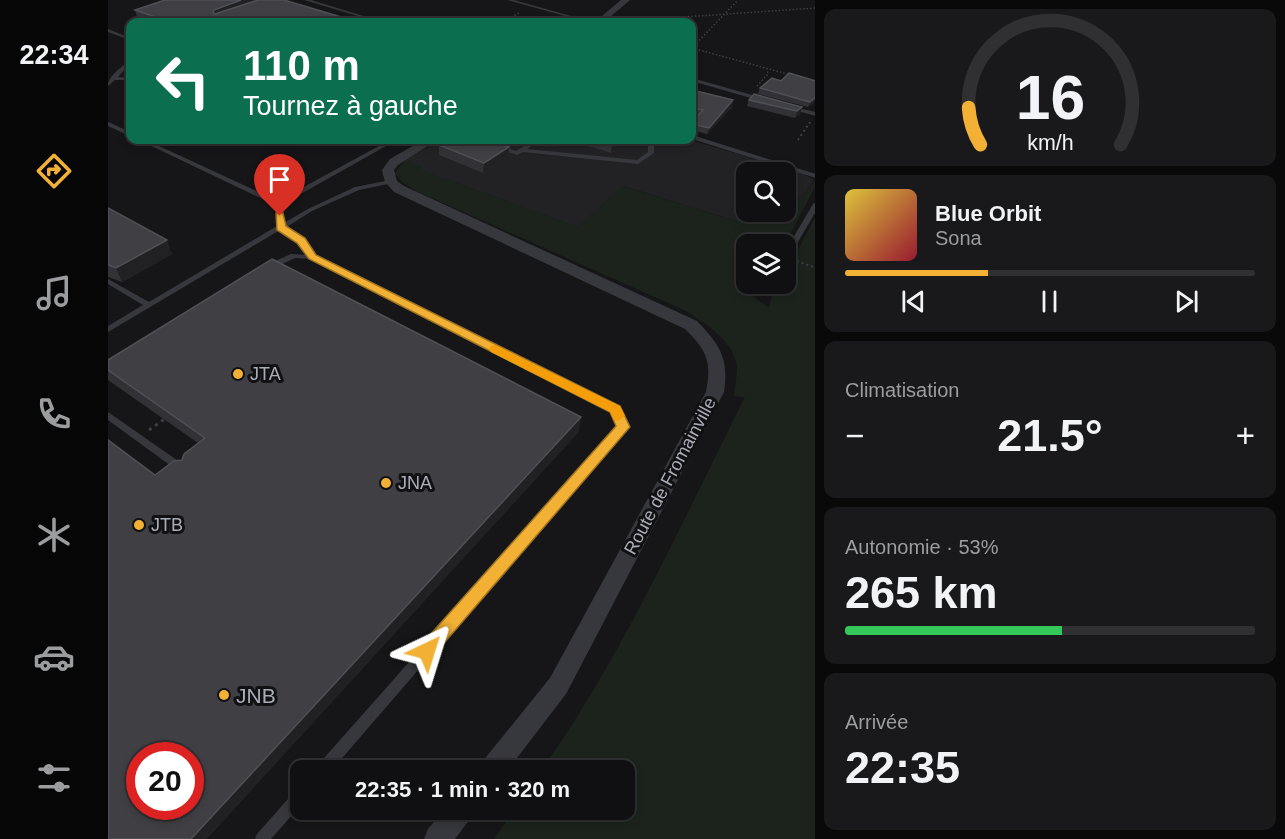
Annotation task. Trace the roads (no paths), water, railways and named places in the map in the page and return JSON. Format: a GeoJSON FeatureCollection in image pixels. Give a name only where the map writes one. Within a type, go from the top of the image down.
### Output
{"type":"FeatureCollection","features":[{"type":"Feature","properties":{"kind":"street"},"geometry":{"type":"LineString","coordinates":[[604,18],[626,0]]}},
{"type":"Feature","properties":{"kind":"street"},"geometry":{"type":"LineString","coordinates":[[391,182],[388,170],[394,162],[424,144]]}},
{"type":"Feature","properties":{"kind":"street","name":"Route de Fromainville"},"geometry":{"type":"LineString","coordinates":[[391,182],[399,189],[691,325],[711,346],[720,370],[715,392],[558,686],[500,760]]}},
{"type":"Feature","properties":{"kind":"street"},"geometry":{"type":"LineString","coordinates":[[438,839],[453,820]]}},
{"type":"Feature","properties":{"kind":"lane"},"geometry":{"type":"LineString","coordinates":[[306,0],[367,18]]}},
{"type":"Feature","properties":{"kind":"lane"},"geometry":{"type":"LineString","coordinates":[[509,0],[575,18]]}},
{"type":"Feature","properties":{"kind":"lane"},"geometry":{"type":"LineString","coordinates":[[108,30],[126,37]]}},
{"type":"Feature","properties":{"kind":"lane"},"geometry":{"type":"LineString","coordinates":[[108,84],[126,66]]}},
{"type":"Feature","properties":{"kind":"lane"},"geometry":{"type":"LineString","coordinates":[[113,78],[126,79]]}},
{"type":"Feature","properties":{"kind":"lane"},"geometry":{"type":"LineString","coordinates":[[696,81],[771,102]]}},
{"type":"Feature","properties":{"kind":"lane"},"geometry":{"type":"LineString","coordinates":[[782,105],[815,114]]}},
{"type":"Feature","properties":{"kind":"lane"},"geometry":{"type":"LineString","coordinates":[[108,124],[126,132]]}},
{"type":"Feature","properties":{"kind":"lane"},"geometry":{"type":"LineString","coordinates":[[696,138],[815,176]]}},
{"type":"Feature","properties":{"kind":"lane"},"geometry":{"type":"LineString","coordinates":[[150,144],[278,204]]}},
{"type":"Feature","properties":{"kind":"lane"},"geometry":{"type":"LineString","coordinates":[[278,204],[386,144]]}},
{"type":"Feature","properties":{"kind":"lane"},"geometry":{"type":"LineString","coordinates":[[500,144],[500,147],[517,153],[531,144]]}},
{"type":"Feature","properties":{"kind":"lane"},"geometry":{"type":"LineString","coordinates":[[521,150],[638,162],[651,153],[651,144]]}},
{"type":"Feature","properties":{"kind":"lane"},"geometry":{"type":"LineString","coordinates":[[108,329],[310,210],[357,188],[391,182]]}},
{"type":"Feature","properties":{"kind":"lane"},"geometry":{"type":"LineString","coordinates":[[278,204],[281,228]]}},
{"type":"Feature","properties":{"kind":"lane"},"geometry":{"type":"LineString","coordinates":[[796,239],[815,206]]}},
{"type":"Feature","properties":{"kind":"lane"},"geometry":{"type":"LineString","coordinates":[[281,228],[301,240],[313,257]]}},
{"type":"Feature","properties":{"kind":"lane"},"geometry":{"type":"LineString","coordinates":[[257,274],[277,262],[294,256],[313,257],[615,409],[623,427],[332,760]]}},
{"type":"Feature","properties":{"kind":"lane"},"geometry":{"type":"LineString","coordinates":[[108,281],[149,305]]}},
{"type":"Feature","properties":{"kind":"lane"},"geometry":{"type":"LineString","coordinates":[[108,415],[183,470]]}},
{"type":"Feature","properties":{"kind":"lane"},"geometry":{"type":"LineString","coordinates":[[262,839],[290,807]]}},
{"type":"Feature","properties":{"kind":"place","name":"JTA"},"geometry":{"type":"Point","coordinates":[238,374]}},
{"type":"Feature","properties":{"kind":"place","name":"JNA"},"geometry":{"type":"Point","coordinates":[386,483]}},
{"type":"Feature","properties":{"kind":"place","name":"JTB"},"geometry":{"type":"Point","coordinates":[139,525]}},
{"type":"Feature","properties":{"kind":"place","name":"JNB"},"geometry":{"type":"Point","coordinates":[224,695]}}]}
